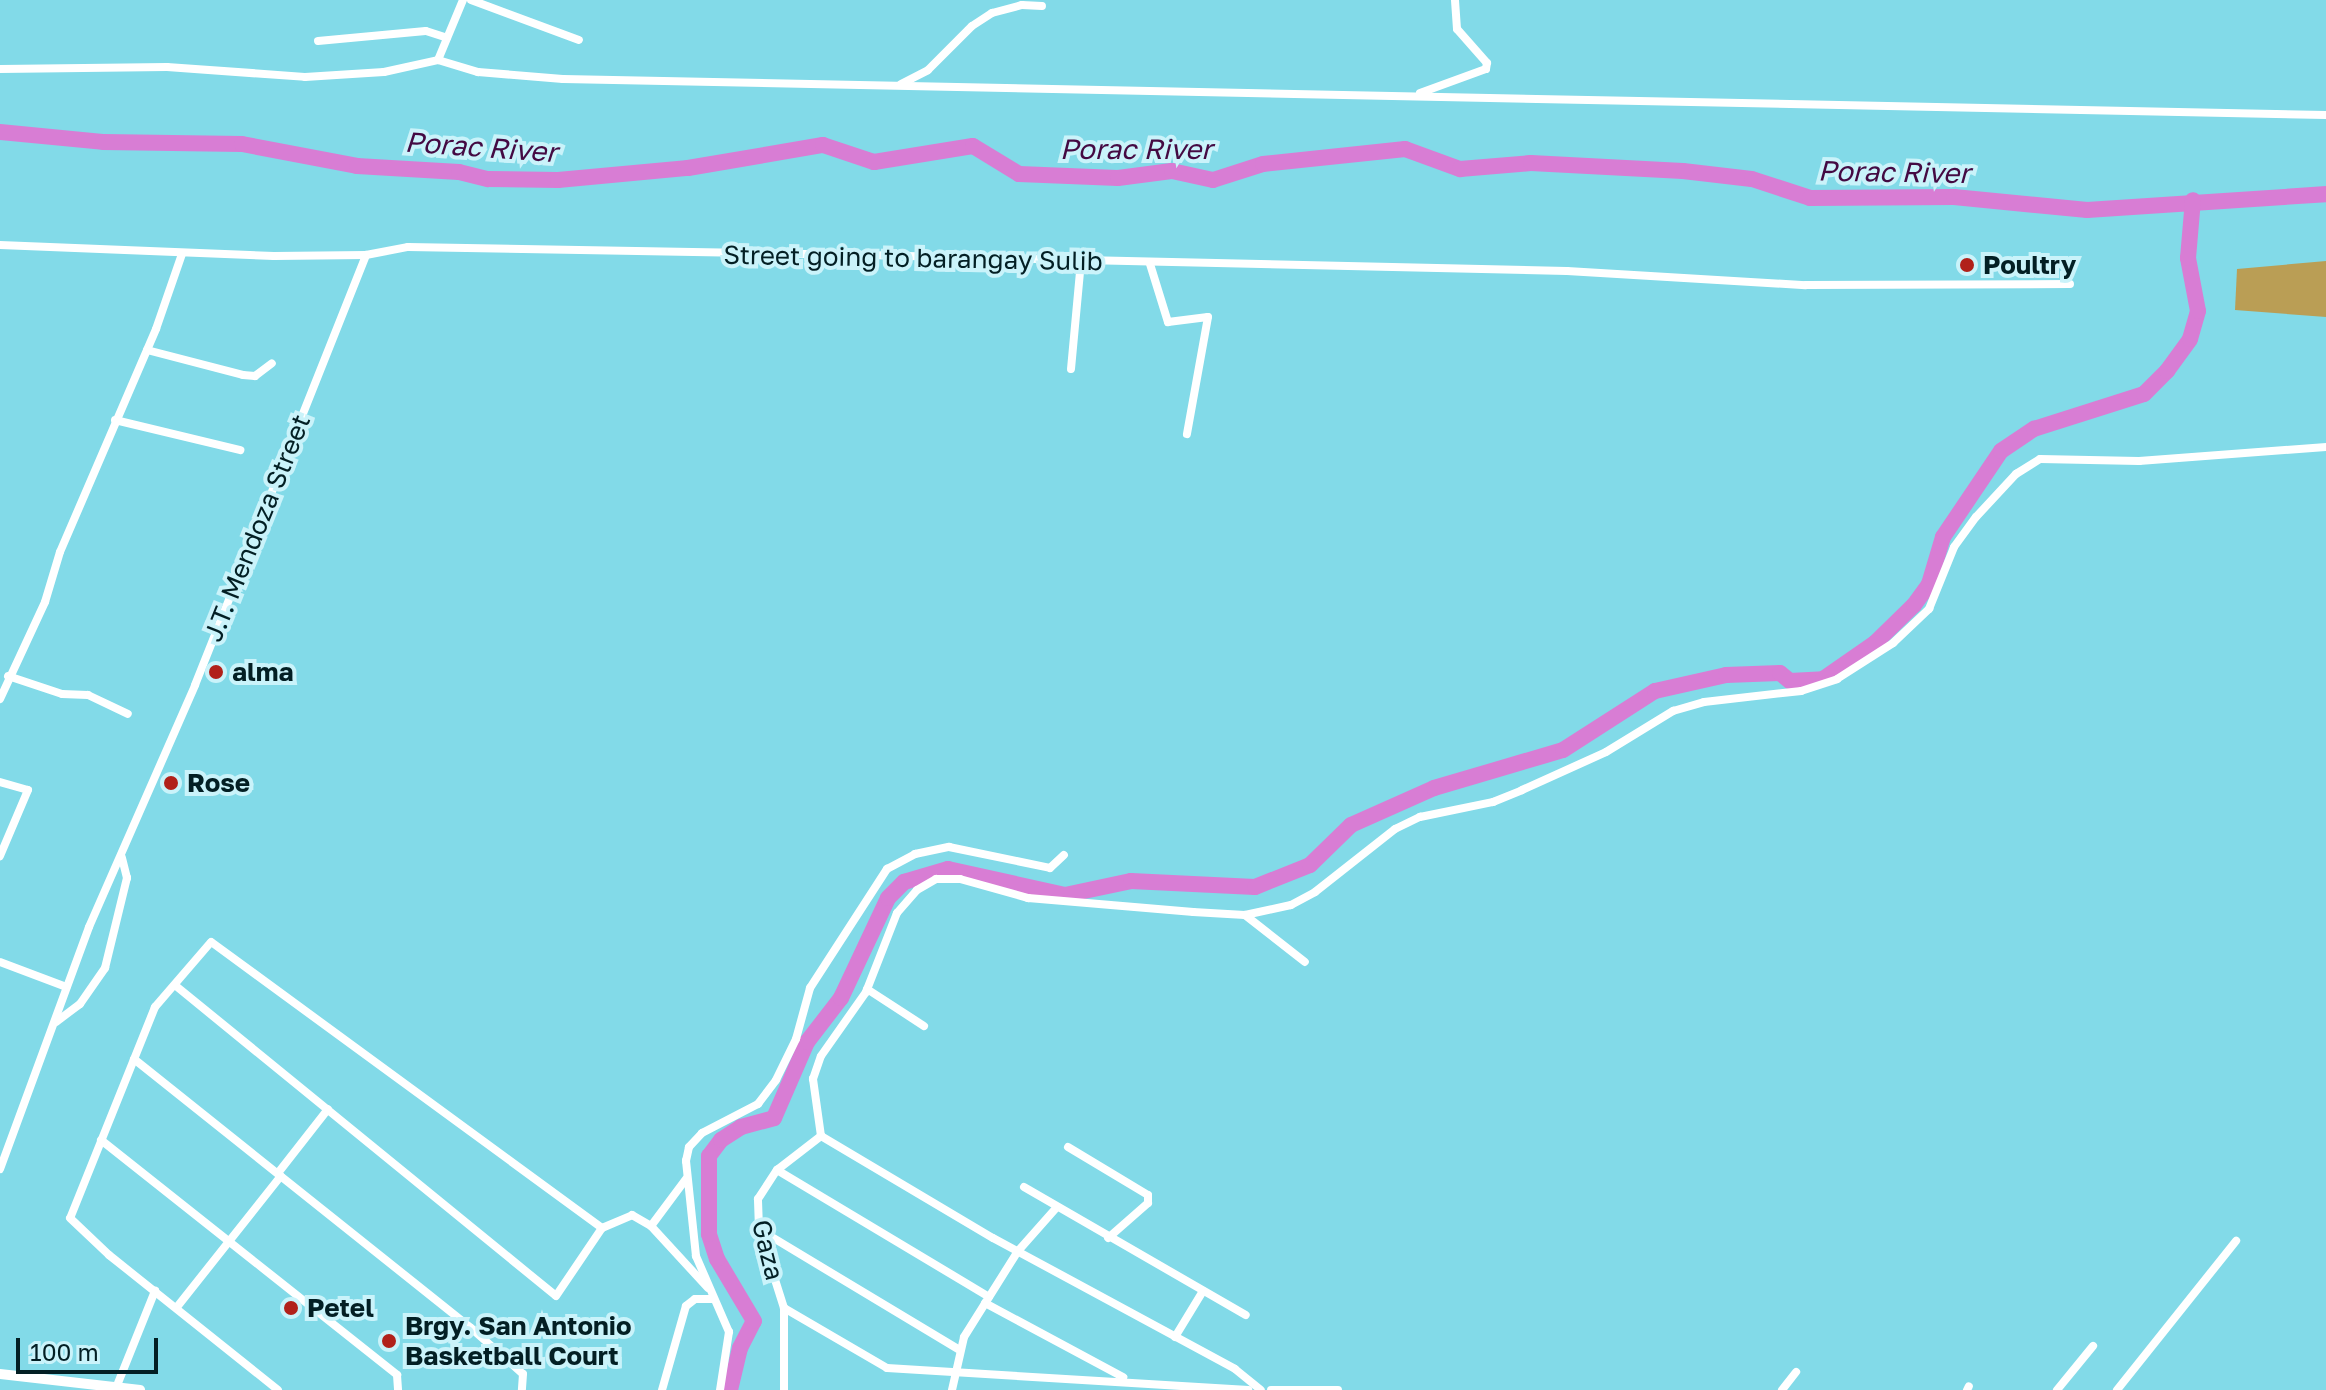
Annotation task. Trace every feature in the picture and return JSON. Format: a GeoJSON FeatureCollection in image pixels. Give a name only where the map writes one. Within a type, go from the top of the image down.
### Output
{"type":"FeatureCollection","features":[{"type":"Feature","properties":{"kind":"street"},"geometry":{"type":"LineString","coordinates":[[438,60],[463,0]]}},
{"type":"Feature","properties":{"kind":"street"},"geometry":{"type":"LineString","coordinates":[[471,0],[579,40]]}},
{"type":"Feature","properties":{"kind":"street"},"geometry":{"type":"LineString","coordinates":[[1412,96],[1486,69],[1487,63],[1457,29],[1455,0]]}},
{"type":"Feature","properties":{"kind":"street"},"geometry":{"type":"LineString","coordinates":[[897,86],[928,70],[972,26],[992,13],[1022,5],[1042,6]]}},
{"type":"Feature","properties":{"kind":"street"},"geometry":{"type":"LineString","coordinates":[[318,41],[426,31],[447,38]]}},
{"type":"Feature","properties":{"kind":"street"},"geometry":{"type":"LineString","coordinates":[[0,69],[167,67],[305,77],[384,72],[438,60],[478,72],[563,79],[2326,115]]}},
{"type":"Feature","properties":{"kind":"street","name":"Street going to barangay Sulib"},"geometry":{"type":"LineString","coordinates":[[0,245],[182,254],[366,255],[408,247],[1461,269],[1806,285],[2070,284]]}},
{"type":"Feature","properties":{"kind":"street"},"geometry":{"type":"LineString","coordinates":[[0,699],[8,676],[45,602],[115,420],[147,350],[182,254]]}},
{"type":"Feature","properties":{"kind":"street","name":"J.T. Mendoza Street"},"geometry":{"type":"LineString","coordinates":[[0,1169],[66,987],[122,857],[366,255]]}},
{"type":"Feature","properties":{"kind":"street"},"geometry":{"type":"LineString","coordinates":[[1071,369],[1081,262]]}},
{"type":"Feature","properties":{"kind":"street"},"geometry":{"type":"LineString","coordinates":[[1150,264],[1168,322],[1208,317],[1187,434]]}},
{"type":"Feature","properties":{"kind":"street"},"geometry":{"type":"LineString","coordinates":[[147,350],[243,375],[255,376],[272,363]]}},
{"type":"Feature","properties":{"kind":"street"},"geometry":{"type":"LineString","coordinates":[[115,420],[240,450]]}},
{"type":"Feature","properties":{"kind":"street"},"geometry":{"type":"LineString","coordinates":[[1261,1390],[1235,1369],[1018,1251],[821,1136],[813,1095],[816,1068],[867,989],[897,913],[917,890],[936,879],[960,879],[1028,898],[1245,915],[1291,905],[1315,892],[1395,829],[1420,817],[1493,802],[1522,790],[1606,752],[1673,711],[1704,702],[1801,691],[1837,679],[1893,643],[1929,609],[1954,547],[1976,517],[2016,474],[2040,459],[2139,461],[2326,447]]}},
{"type":"Feature","properties":{"kind":"street"},"geometry":{"type":"LineString","coordinates":[[8,676],[62,694],[88,695],[128,714]]}},
{"type":"Feature","properties":{"kind":"street"},"geometry":{"type":"LineString","coordinates":[[0,782],[28,790],[0,856]]}},
{"type":"Feature","properties":{"kind":"street"},"geometry":{"type":"LineString","coordinates":[[720,1390],[729,1332],[696,1256],[686,1161],[695,1140],[758,1104],[776,1080],[796,1039],[810,988],[887,869],[915,854],[949,847],[1050,868],[1064,855]]}},
{"type":"Feature","properties":{"kind":"street"},"geometry":{"type":"LineString","coordinates":[[55,1022],[80,1004],[105,968],[127,878],[122,857]]}},
{"type":"Feature","properties":{"kind":"street"},"geometry":{"type":"LineString","coordinates":[[1245,915],[1305,962]]}},
{"type":"Feature","properties":{"kind":"street"},"geometry":{"type":"LineString","coordinates":[[278,1390],[72,1223],[101,1140],[155,1007],[211,942],[602,1228]]}},
{"type":"Feature","properties":{"kind":"street"},"geometry":{"type":"LineString","coordinates":[[0,962],[66,987]]}},
{"type":"Feature","properties":{"kind":"street"},"geometry":{"type":"LineString","coordinates":[[176,986],[556,1296],[602,1228],[632,1215],[651,1226],[708,1288]]}},
{"type":"Feature","properties":{"kind":"street"},"geometry":{"type":"LineString","coordinates":[[867,989],[924,1026]]}},
{"type":"Feature","properties":{"kind":"street"},"geometry":{"type":"LineString","coordinates":[[134,1059],[523,1374],[522,1390]]}},
{"type":"Feature","properties":{"kind":"street"},"geometry":{"type":"LineString","coordinates":[[177,1307],[328,1109]]}},
{"type":"Feature","properties":{"kind":"street","name":"Gaza"},"geometry":{"type":"LineString","coordinates":[[784,1390],[784,1308],[759,1229],[758,1199],[777,1170],[821,1136]]}},
{"type":"Feature","properties":{"kind":"street"},"geometry":{"type":"LineString","coordinates":[[101,1140],[397,1375],[398,1390]]}},
{"type":"Feature","properties":{"kind":"street"},"geometry":{"type":"LineString","coordinates":[[1068,1147],[1148,1195],[1148,1203],[1108,1238]]}},
{"type":"Feature","properties":{"kind":"street"},"geometry":{"type":"LineString","coordinates":[[777,1170],[987,1300],[1128,1379]]}},
{"type":"Feature","properties":{"kind":"street"},"geometry":{"type":"LineString","coordinates":[[651,1226],[687,1177]]}},
{"type":"Feature","properties":{"kind":"street"},"geometry":{"type":"LineString","coordinates":[[1024,1187],[1246,1315]]}},
{"type":"Feature","properties":{"kind":"street"},"geometry":{"type":"LineString","coordinates":[[952,1390],[958,1349],[1018,1251],[1056,1208]]}},
{"type":"Feature","properties":{"kind":"street"},"geometry":{"type":"LineString","coordinates":[[759,1229],[958,1349]]}},
{"type":"Feature","properties":{"kind":"street"},"geometry":{"type":"LineString","coordinates":[[2117,1390],[2236,1241]]}},
{"type":"Feature","properties":{"kind":"street"},"geometry":{"type":"LineString","coordinates":[[116,1388],[155,1291]]}},
{"type":"Feature","properties":{"kind":"street"},"geometry":{"type":"LineString","coordinates":[[1175,1337],[1203,1291]]}},
{"type":"Feature","properties":{"kind":"street"},"geometry":{"type":"LineString","coordinates":[[662,1390],[686,1306],[695,1299],[713,1299]]}},
{"type":"Feature","properties":{"kind":"street"},"geometry":{"type":"LineString","coordinates":[[784,1308],[878,1365],[1128,1379],[1248,1390]]}},
{"type":"Feature","properties":{"kind":"street"},"geometry":{"type":"LineString","coordinates":[[2057,1390],[2093,1346]]}},
{"type":"Feature","properties":{"kind":"street"},"geometry":{"type":"LineString","coordinates":[[1782,1390],[1796,1372]]}},
{"type":"Feature","properties":{"kind":"street"},"geometry":{"type":"LineString","coordinates":[[0,1374],[140,1390]]}},
{"type":"Feature","properties":{"kind":"street"},"geometry":{"type":"LineString","coordinates":[[1271,1390],[1338,1390]]}},
{"type":"Feature","properties":{"kind":"shaded area"},"geometry":{"type":"Polygon","coordinates":[[[2326,261],[2326,317],[2235,310],[2237,269],[2326,261]]]}},
{"type":"Feature","properties":{"kind":"waterway","name":"Porac River"},"geometry":{"type":"LineString","coordinates":[[0,132],[103,142],[242,144],[357,166],[459,172],[488,179],[558,180],[688,168],[823,145],[874,162],[973,146],[1019,174],[1118,178],[1172,171],[1213,180],[1263,164],[1405,149],[1460,169],[1531,163],[1683,171],[1752,179],[1810,198],[1954,197],[2087,210],[2326,194]]}},
{"type":"Feature","properties":{"kind":"waterway"},"geometry":{"type":"LineString","coordinates":[[730,1390],[740,1348],[754,1321],[717,1259],[709,1234],[709,1156],[721,1140],[741,1127],[774,1118],[807,1042],[841,998],[888,898],[904,882],[948,869],[1065,895],[1131,881],[1255,887],[1310,865],[1351,825],[1434,788],[1563,750],[1655,691],[1726,675],[1780,673],[1790,681],[1823,679],[1875,643],[1914,605],[1929,584],[1943,537],[2001,451],[2034,429],[2144,394],[2167,371],[2190,339],[2198,311],[2188,258],[2193,200]]}},
{"type":"Feature","properties":{"kind":"place","name":"Poultry"},"geometry":{"type":"Point","coordinates":[1967,265]}},
{"type":"Feature","properties":{"kind":"place","name":"alma"},"geometry":{"type":"Point","coordinates":[216,672]}},
{"type":"Feature","properties":{"kind":"place","name":"Rose"},"geometry":{"type":"Point","coordinates":[171,783]}},
{"type":"Feature","properties":{"kind":"place","name":"Petel"},"geometry":{"type":"Point","coordinates":[291,1308]}},
{"type":"Feature","properties":{"kind":"place","name":"Brgy. San Antonio Basketball Court"},"geometry":{"type":"Point","coordinates":[389,1341]}}]}
